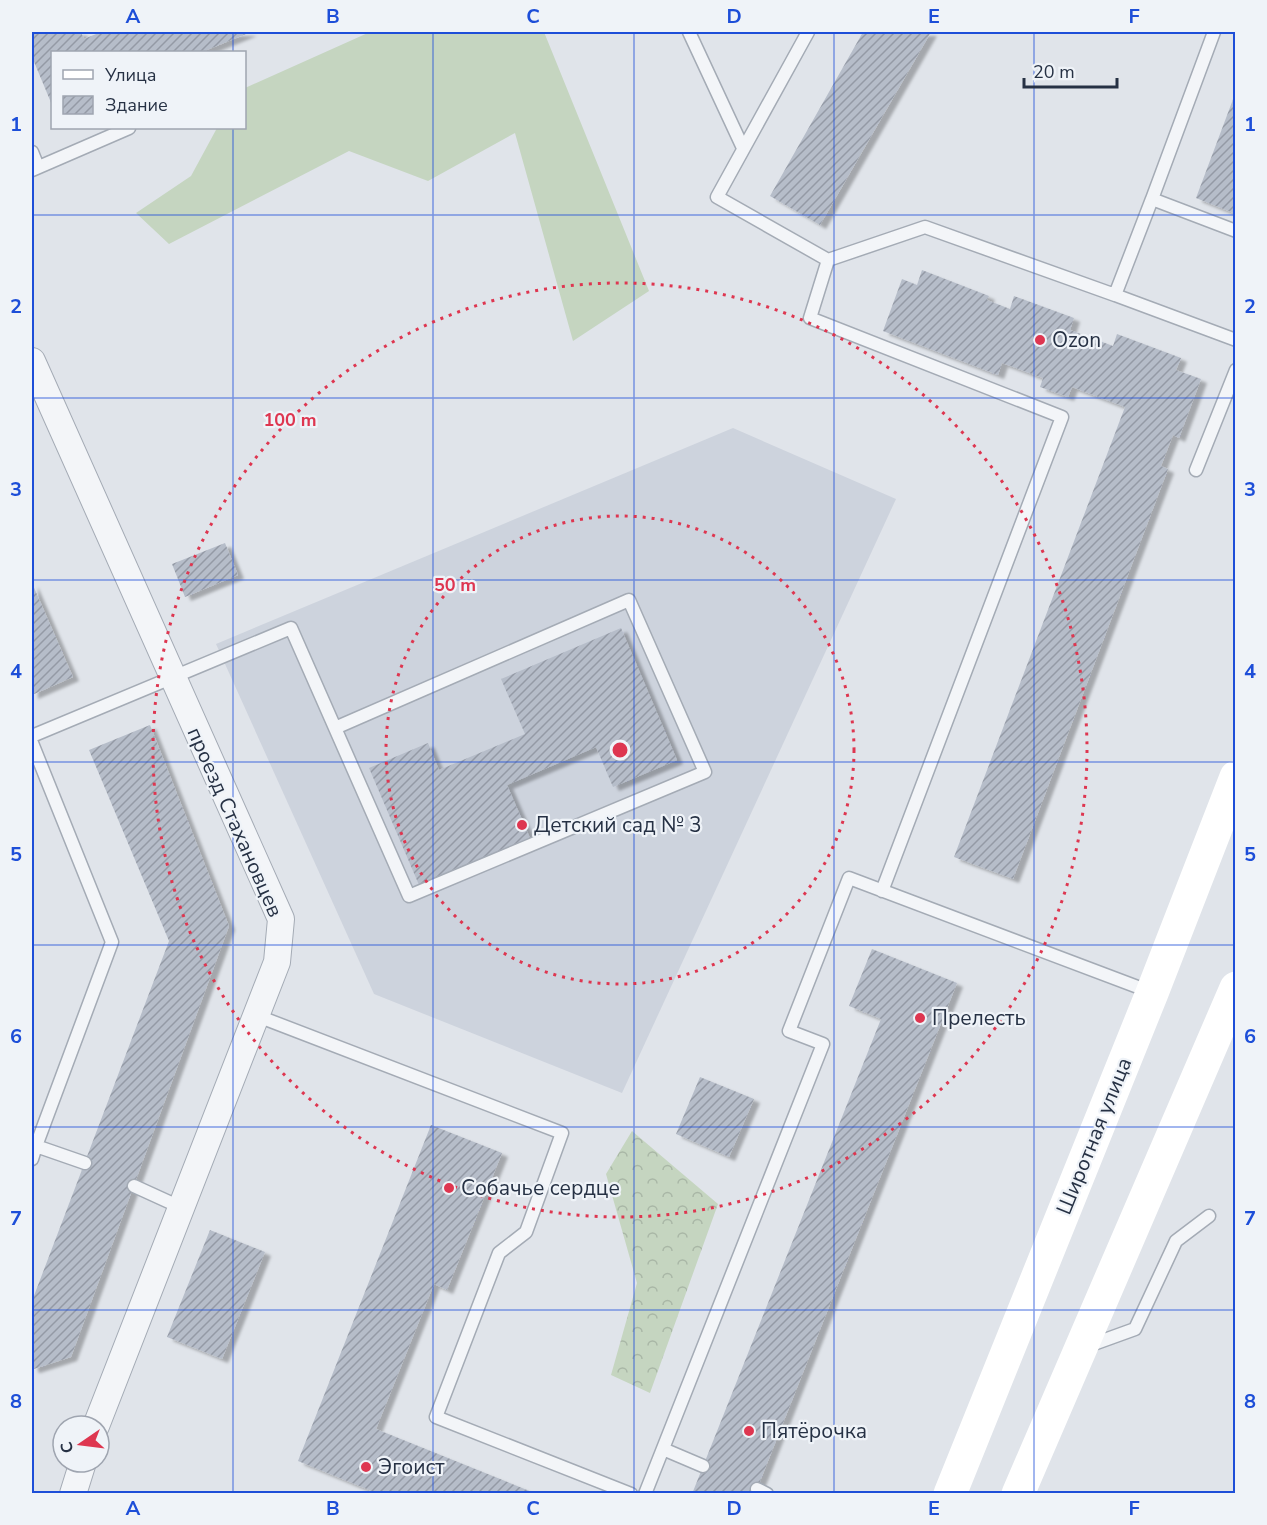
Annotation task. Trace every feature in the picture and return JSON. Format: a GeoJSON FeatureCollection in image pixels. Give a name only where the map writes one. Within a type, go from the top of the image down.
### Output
{"type":"FeatureCollection","features":[{"type":"Feature","properties":{"kind":"main road","name":"Широтная улица"},"geometry":{"type":"LineString","coordinates":[[950,1494],[1152,993],[1235,777]]}},
{"type":"Feature","properties":{"kind":"main road"},"geometry":{"type":"LineString","coordinates":[[1018,1494],[1236,988]]}},
{"type":"Feature","properties":{"kind":"street","name":"проезд Стахановцев"},"geometry":{"type":"LineString","coordinates":[[32,361],[171,678],[281,919],[277,962],[101,1414]]}},
{"type":"Feature","properties":{"kind":"street"},"geometry":{"type":"LineString","coordinates":[[73,1494],[79,1474]]}},
{"type":"Feature","properties":{"kind":"lane"},"geometry":{"type":"LineString","coordinates":[[689,32],[743,148]]}},
{"type":"Feature","properties":{"kind":"lane"},"geometry":{"type":"LineString","coordinates":[[808,32],[717,197],[828,260],[925,227],[1236,340]]}},
{"type":"Feature","properties":{"kind":"lane"},"geometry":{"type":"LineString","coordinates":[[1114,295],[1214,32]]}},
{"type":"Feature","properties":{"kind":"lane"},"geometry":{"type":"LineString","coordinates":[[32,152],[35,168],[127,129]]}},
{"type":"Feature","properties":{"kind":"lane"},"geometry":{"type":"LineString","coordinates":[[1152,200],[1236,231]]}},
{"type":"Feature","properties":{"kind":"lane"},"geometry":{"type":"LineString","coordinates":[[828,260],[810,318],[1062,417],[882,891]]}},
{"type":"Feature","properties":{"kind":"lane"},"geometry":{"type":"LineString","coordinates":[[1196,470],[1236,370]]}},
{"type":"Feature","properties":{"kind":"lane"},"geometry":{"type":"LineString","coordinates":[[32,736],[291,628],[335,728],[409,896],[705,772],[628,600],[335,728]]}},
{"type":"Feature","properties":{"kind":"lane"},"geometry":{"type":"LineString","coordinates":[[32,743],[112,942],[34,1145],[32,1159]]}},
{"type":"Feature","properties":{"kind":"lane"},"geometry":{"type":"LineString","coordinates":[[645,1494],[823,1044],[789,1030],[849,878],[1152,993]]}},
{"type":"Feature","properties":{"kind":"lane"},"geometry":{"type":"LineString","coordinates":[[255,1016],[562,1133],[526,1232],[499,1253],[436,1417],[631,1494]]}},
{"type":"Feature","properties":{"kind":"lane"},"geometry":{"type":"LineString","coordinates":[[34,1145],[85,1163]]}},
{"type":"Feature","properties":{"kind":"lane"},"geometry":{"type":"LineString","coordinates":[[134,1186],[180,1206]]}},
{"type":"Feature","properties":{"kind":"lane"},"geometry":{"type":"LineString","coordinates":[[1081,1348],[1135,1329],[1176,1241],[1209,1216]]}},
{"type":"Feature","properties":{"kind":"lane"},"geometry":{"type":"LineString","coordinates":[[663,1449],[703,1466]]}},
{"type":"Feature","properties":{"kind":"shaded area","name":"Детский сад № 3"},"geometry":{"type":"Polygon","coordinates":[[[733,428],[896,499],[622,1093],[374,994],[216,644],[733,428]]]}},
{"type":"Feature","properties":{"kind":"green space"},"geometry":{"type":"Polygon","coordinates":[[[370,32],[544,32],[649,291],[573,341],[515,133],[428,181],[349,151],[169,244],[136,213],[191,176],[216,129],[246,129],[246,88],[370,32]]]}},
{"type":"Feature","properties":{"kind":"green space"},"geometry":{"type":"Polygon","coordinates":[[[632,1131],[718,1204],[650,1393],[611,1375],[637,1283],[606,1174],[632,1131]]]}},
{"type":"Feature","properties":{"kind":"building"},"geometry":{"type":"Polygon","coordinates":[[[32,32],[81,32],[84,39],[101,32],[251,32],[204,51],[51,51],[51,103],[32,57],[32,32]]]}},
{"type":"Feature","properties":{"kind":"building"},"geometry":{"type":"Polygon","coordinates":[[[863,32],[931,32],[820,225],[770,196],[863,32]]]}},
{"type":"Feature","properties":{"kind":"building"},"geometry":{"type":"Polygon","coordinates":[[[1236,94],[1236,214],[1196,198],[1236,94]]]}},
{"type":"Feature","properties":{"kind":"building"},"geometry":{"type":"Polygon","coordinates":[[[922,270],[989,296],[987,300],[1010,309],[1014,296],[1074,318],[1070,330],[1113,346],[1117,334],[1181,358],[1176,370],[1201,379],[1179,438],[1173,435],[1161,466],[1168,469],[1013,879],[954,857],[1125,407],[1072,387],[1068,397],[1040,387],[1043,378],[1002,363],[998,375],[883,331],[902,279],[917,285],[922,270]]]}},
{"type":"Feature","properties":{"kind":"building"},"geometry":{"type":"Polygon","coordinates":[[[225,543],[238,575],[185,597],[172,564],[225,543]]]}},
{"type":"Feature","properties":{"kind":"building"},"geometry":{"type":"Polygon","coordinates":[[[32,583],[73,677],[32,695],[32,583]]]}},
{"type":"Feature","properties":{"kind":"building"},"geometry":{"type":"Polygon","coordinates":[[[621,628],[677,760],[613,787],[596,747],[507,785],[530,838],[419,885],[369,768],[428,743],[439,770],[525,734],[501,679],[621,628]]]}},
{"type":"Feature","properties":{"kind":"building"},"geometry":{"type":"Polygon","coordinates":[[[150,725],[229,926],[71,1357],[34,1369],[32,1368],[32,1301],[169,941],[89,750],[150,725]]]}},
{"type":"Feature","properties":{"kind":"building"},"geometry":{"type":"Polygon","coordinates":[[[872,949],[957,983],[755,1494],[692,1494],[881,1019],[849,1006],[872,949]]]}},
{"type":"Feature","properties":{"kind":"building"},"geometry":{"type":"Polygon","coordinates":[[[700,1077],[754,1099],[729,1157],[676,1134],[700,1077]]]}},
{"type":"Feature","properties":{"kind":"building"},"geometry":{"type":"Polygon","coordinates":[[[431,1125],[502,1153],[447,1290],[434,1284],[376,1429],[537,1494],[379,1494],[298,1461],[431,1125]]]}},
{"type":"Feature","properties":{"kind":"building"},"geometry":{"type":"Polygon","coordinates":[[[210,1230],[265,1252],[222,1359],[167,1337],[210,1230]]]}},
{"type":"Feature","properties":{"kind":"place","name":"Ozon"},"geometry":{"type":"Point","coordinates":[1040,340]}},
{"type":"Feature","properties":{"kind":"place","name":"Детский сад № 3"},"geometry":{"type":"Point","coordinates":[522,825]}},
{"type":"Feature","properties":{"kind":"place","name":"Прелесть"},"geometry":{"type":"Point","coordinates":[920,1018]}},
{"type":"Feature","properties":{"kind":"place","name":"Собачье сердце"},"geometry":{"type":"Point","coordinates":[449,1188]}},
{"type":"Feature","properties":{"kind":"place","name":"Пятёрочка"},"geometry":{"type":"Point","coordinates":[749,1431]}},
{"type":"Feature","properties":{"kind":"place","name":"Эгоист"},"geometry":{"type":"Point","coordinates":[366,1467]}}]}
